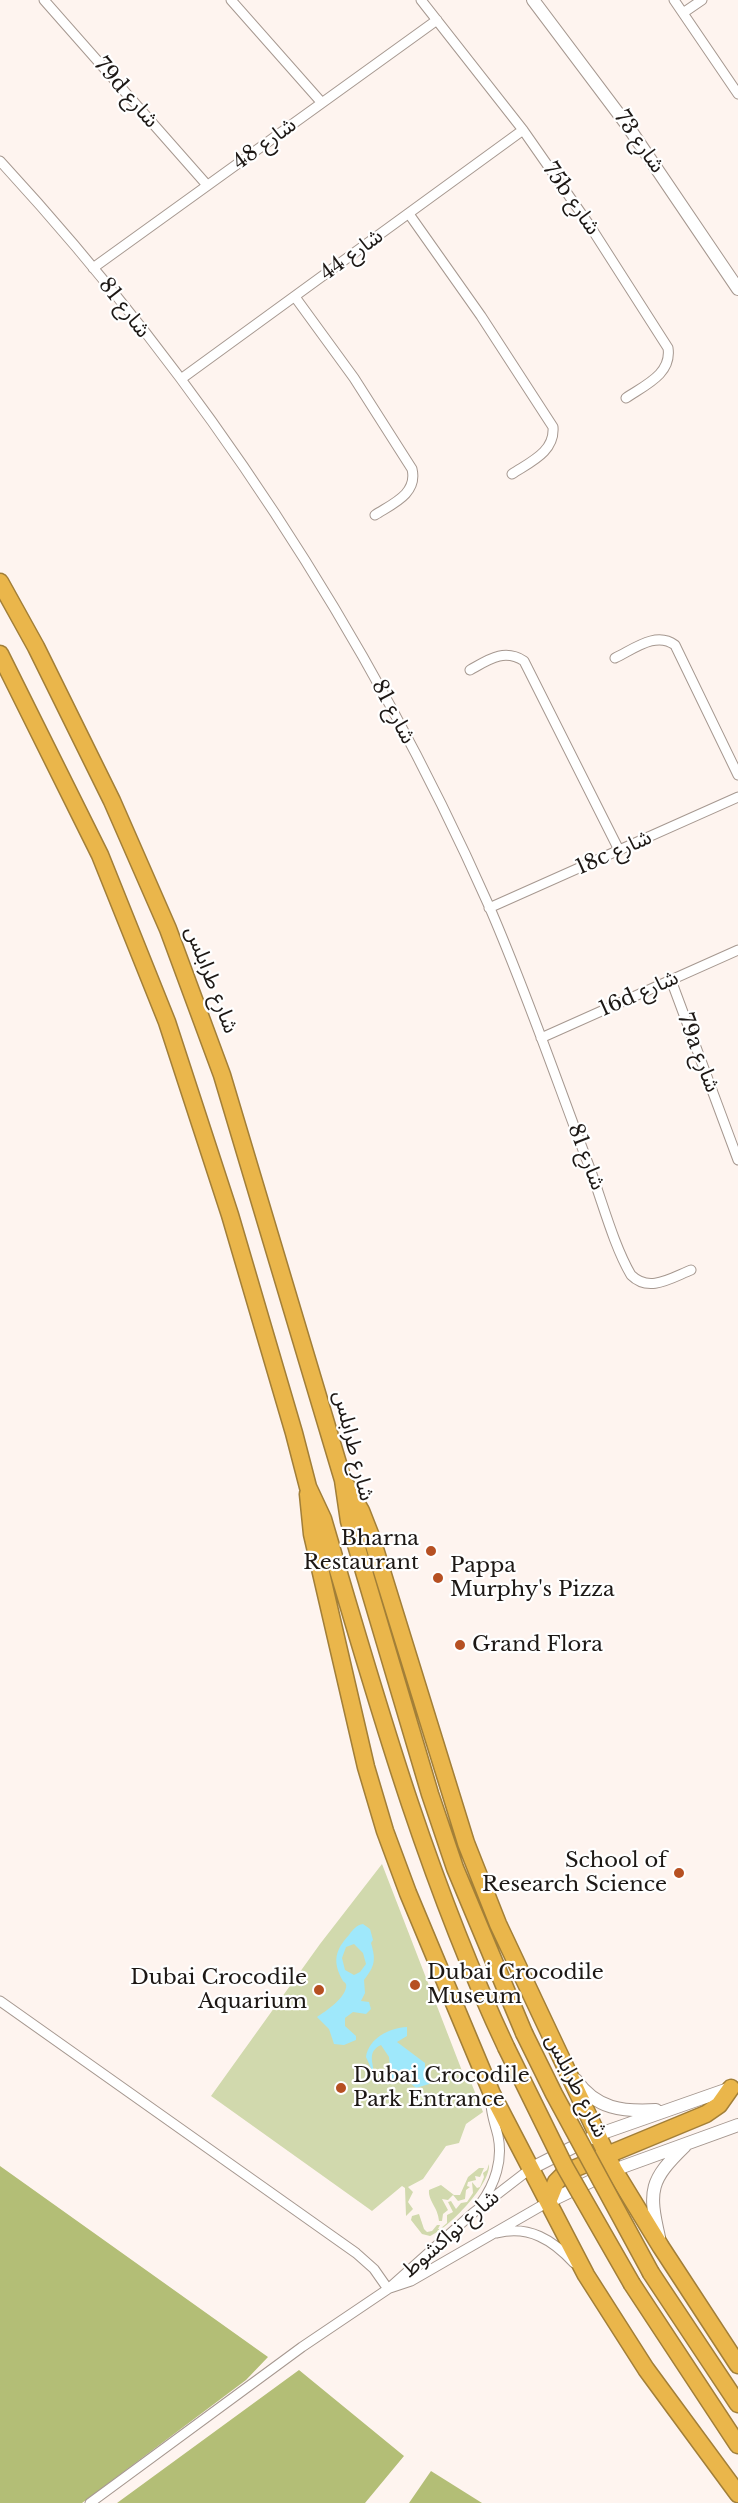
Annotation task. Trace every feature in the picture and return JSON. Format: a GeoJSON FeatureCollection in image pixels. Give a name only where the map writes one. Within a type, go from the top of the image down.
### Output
{"type":"FeatureCollection","features":[{"type":"Feature","properties":{"kind":"highway","name":"شارع طرابلس"},"geometry":{"type":"LineString","coordinates":[[0,582],[36,647],[112,801],[168,929],[222,1075],[344,1480],[349,1521],[430,1794],[455,1868],[524,2033],[560,2104],[651,2273],[738,2404]]}},
{"type":"Feature","properties":{"kind":"highway"},"geometry":{"type":"LineString","coordinates":[[0,654],[100,855],[167,1022],[230,1215],[291,1422],[308,1487],[312,1534],[375,1799],[400,1873],[492,2094],[586,2275],[646,2369],[738,2494]]}},
{"type":"Feature","properties":{"kind":"highway"},"geometry":{"type":"LineString","coordinates":[[344,1480],[369,1532],[481,1884],[520,1974],[614,2170],[738,2365]]}},
{"type":"Feature","properties":{"kind":"highway"},"geometry":{"type":"LineString","coordinates":[[308,1487],[323,1519],[373,1691],[417,1830],[475,1982],[565,2167],[632,2284],[738,2445]]}},
{"type":"Feature","properties":{"kind":"highway"},"geometry":{"type":"LineString","coordinates":[[548,2202],[552,2188],[560,2177],[706,2114],[719,2105],[734,2086]]}},
{"type":"Feature","properties":{"kind":"street","name":"79d شارع"},"geometry":{"type":"LineString","coordinates":[[44,0],[207,185]]}},
{"type":"Feature","properties":{"kind":"street"},"geometry":{"type":"LineString","coordinates":[[231,0],[322,103]]}},
{"type":"Feature","properties":{"kind":"street","name":"75b شارع"},"geometry":{"type":"LineString","coordinates":[[421,0],[523,130],[603,245],[668,348],[669,355],[664,370],[626,398]]}},
{"type":"Feature","properties":{"kind":"street","name":"شارع 73"},"geometry":{"type":"LineString","coordinates":[[533,0],[586,68],[659,170],[738,289]]}},
{"type":"Feature","properties":{"kind":"street"},"geometry":{"type":"LineString","coordinates":[[674,0],[738,94]]}},
{"type":"Feature","properties":{"kind":"street"},"geometry":{"type":"LineString","coordinates":[[683,14],[702,0]]}},
{"type":"Feature","properties":{"kind":"street","name":"شارع 48"},"geometry":{"type":"LineString","coordinates":[[93,268],[437,20]]}},
{"type":"Feature","properties":{"kind":"street","name":"شارع 44"},"geometry":{"type":"LineString","coordinates":[[181,379],[523,130]]}},
{"type":"Feature","properties":{"kind":"street","name":"شارع 81"},"geometry":{"type":"LineString","coordinates":[[0,161],[93,268],[181,379],[269,504],[350,634],[423,768],[489,908],[631,1275],[636,1280],[649,1284],[691,1270]]}},
{"type":"Feature","properties":{"kind":"street"},"geometry":{"type":"LineString","coordinates":[[409,214],[481,316],[553,428],[554,436],[547,450],[512,474]]}},
{"type":"Feature","properties":{"kind":"street"},"geometry":{"type":"LineString","coordinates":[[295,297],[354,378],[412,469],[414,482],[407,494],[375,515]]}},
{"type":"Feature","properties":{"kind":"street"},"geometry":{"type":"LineString","coordinates":[[615,658],[656,639],[669,641],[675,645],[738,775]]}},
{"type":"Feature","properties":{"kind":"street"},"geometry":{"type":"LineString","coordinates":[[470,670],[502,654],[517,656],[529,667],[619,850]]}},
{"type":"Feature","properties":{"kind":"street","name":"18c شارع"},"geometry":{"type":"LineString","coordinates":[[489,908],[738,797]]}},
{"type":"Feature","properties":{"kind":"street","name":"16d شارع"},"geometry":{"type":"LineString","coordinates":[[541,1038],[738,950]]}},
{"type":"Feature","properties":{"kind":"street","name":"79a شارع"},"geometry":{"type":"LineString","coordinates":[[670,980],[738,1160]]}},
{"type":"Feature","properties":{"kind":"street"},"geometry":{"type":"LineString","coordinates":[[0,2001],[356,2253],[374,2269],[388,2289],[309,2342],[90,2503]]}},
{"type":"Feature","properties":{"kind":"street"},"geometry":{"type":"LineString","coordinates":[[559,2054],[585,2091],[606,2106],[633,2112],[669,2109]]}},
{"type":"Feature","properties":{"kind":"street","name":"شارع نواكشوط"},"geometry":{"type":"LineString","coordinates":[[388,2289],[473,2213],[530,2169],[597,2135],[734,2086]]}},
{"type":"Feature","properties":{"kind":"street"},"geometry":{"type":"LineString","coordinates":[[473,2213],[492,2184],[499,2156],[498,2139],[491,2110],[492,2094]]}},
{"type":"Feature","properties":{"kind":"street","name":"شارع نواكشوط"},"geometry":{"type":"LineString","coordinates":[[388,2289],[411,2281],[548,2202],[614,2170],[738,2125]]}},
{"type":"Feature","properties":{"kind":"street"},"geometry":{"type":"LineString","coordinates":[[661,2247],[652,2209],[653,2190],[665,2166],[688,2143]]}},
{"type":"Feature","properties":{"kind":"street"},"geometry":{"type":"LineString","coordinates":[[486,2236],[515,2230],[541,2236],[558,2246],[586,2275]]}},
{"type":"Feature","properties":{"kind":"green space"},"geometry":{"type":"Polygon","coordinates":[[[382,1864],[464,2076],[468,2075],[483,2112],[466,2124],[459,2143],[446,2146],[423,2179],[408,2187],[413,2192],[408,2202],[413,2209],[406,2216],[405,2188],[402,2186],[372,2211],[211,2096],[320,1944],[382,1864]]]}},
{"type":"Feature","properties":{"kind":"green space"},"geometry":{"type":"Polygon","coordinates":[[[489,2164],[483,2183],[476,2193],[458,2215],[448,2224],[430,2236],[422,2234],[411,2220],[412,2216],[419,2214],[427,2232],[432,2231],[437,2225],[440,2225],[438,2229],[440,2229],[447,2223],[447,2215],[453,2212],[448,2202],[451,2201],[456,2209],[461,2203],[467,2202],[473,2193],[472,2182],[477,2188],[480,2187],[484,2177],[483,2173],[489,2164]]]}},
{"type":"Feature","properties":{"kind":"green space"},"geometry":{"type":"Polygon","coordinates":[[[0,2166],[268,2357],[246,2380],[82,2503],[0,2503],[0,2166]]]}},
{"type":"Feature","properties":{"kind":"green space"},"geometry":{"type":"Polygon","coordinates":[[[479,2168],[484,2168],[480,2177],[475,2176],[476,2180],[468,2182],[467,2186],[470,2187],[466,2190],[465,2199],[458,2201],[453,2195],[448,2200],[442,2199],[448,2210],[443,2214],[442,2221],[439,2221],[429,2190],[441,2185],[454,2195],[460,2195],[468,2177],[479,2168]]]}},
{"type":"Feature","properties":{"kind":"green space"},"geometry":{"type":"Polygon","coordinates":[[[299,2370],[404,2456],[365,2503],[117,2503],[299,2370]]]}},
{"type":"Feature","properties":{"kind":"green space"},"geometry":{"type":"Polygon","coordinates":[[[431,2471],[482,2503],[409,2503],[431,2471]]]}},
{"type":"Feature","properties":{"kind":"water"},"geometry":{"type":"Polygon","coordinates":[[[363,1924],[370,1929],[374,1963],[364,1980],[365,1993],[361,2001],[369,2002],[371,2009],[366,2014],[353,2012],[345,2018],[345,2026],[356,2036],[356,2040],[344,2045],[334,2044],[329,2029],[317,2017],[334,2005],[346,1988],[346,1983],[337,1968],[338,1951],[354,1929],[363,1924]],[[354,1944],[346,1947],[342,1958],[345,1970],[354,1975],[360,1972],[366,1964],[363,1953],[354,1944]]]}},
{"type":"Feature","properties":{"kind":"water"},"geometry":{"type":"Polygon","coordinates":[[[407,2027],[407,2036],[397,2042],[425,2063],[425,2076],[430,2082],[416,2088],[408,2081],[383,2080],[383,2075],[390,2066],[389,2057],[381,2045],[372,2055],[374,2075],[366,2057],[371,2044],[381,2035],[393,2029],[407,2027]]]}},
{"type":"Feature","properties":{"kind":"place","name":"Bharna Restaurant"},"geometry":{"type":"Point","coordinates":[431,1551]}},
{"type":"Feature","properties":{"kind":"place","name":"Pappa Murphy's Pizza"},"geometry":{"type":"Point","coordinates":[438,1578]}},
{"type":"Feature","properties":{"kind":"place","name":"Grand Flora"},"geometry":{"type":"Point","coordinates":[460,1645]}},
{"type":"Feature","properties":{"kind":"place","name":"School of Research Science"},"geometry":{"type":"Point","coordinates":[679,1873]}},
{"type":"Feature","properties":{"kind":"place","name":"Dubai Crocodile Museum"},"geometry":{"type":"Point","coordinates":[415,1985]}},
{"type":"Feature","properties":{"kind":"place","name":"Dubai Crocodile Aquarium"},"geometry":{"type":"Point","coordinates":[319,1990]}},
{"type":"Feature","properties":{"kind":"place","name":"Dubai Crocodile Park Entrance"},"geometry":{"type":"Point","coordinates":[341,2088]}}]}
